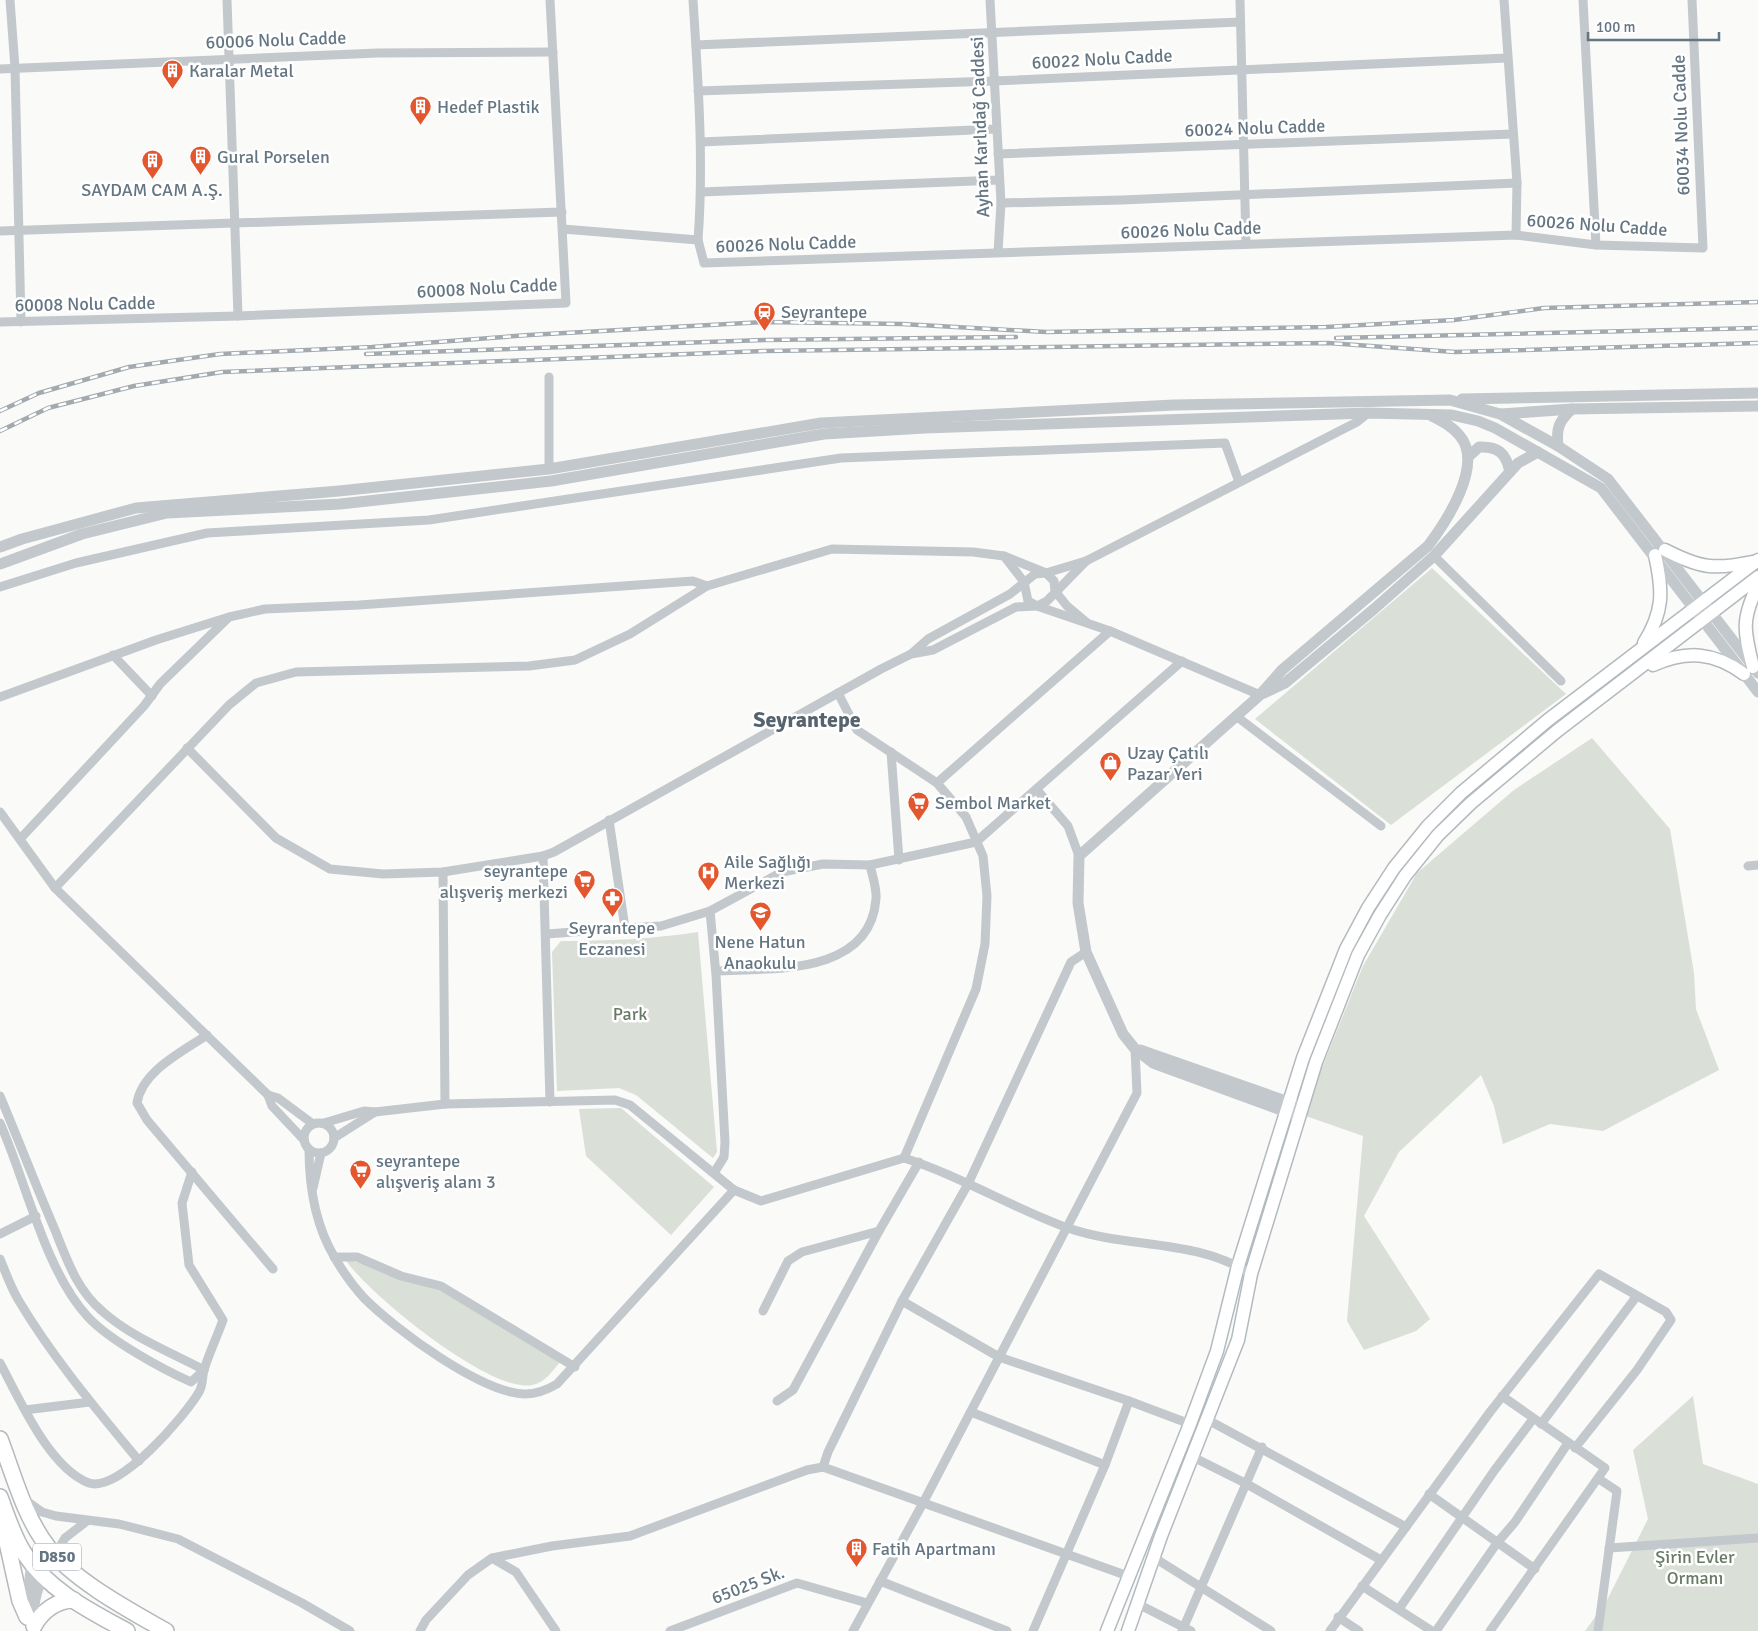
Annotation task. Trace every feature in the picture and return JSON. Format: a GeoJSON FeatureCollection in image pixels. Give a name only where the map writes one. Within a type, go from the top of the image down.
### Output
{"type":"FeatureCollection","features":[{"type":"Feature","properties":{"kind":"highway","name":"D850"},"geometry":{"type":"LineString","coordinates":[[0,1439],[21,1497],[51,1551],[70,1569],[124,1607],[166,1631]]}},
{"type":"Feature","properties":{"kind":"highway","name":"D850"},"geometry":{"type":"LineString","coordinates":[[0,1497],[17,1540],[38,1570],[74,1600],[127,1631]]}},
{"type":"Feature","properties":{"kind":"highway"},"geometry":{"type":"LineString","coordinates":[[0,1508],[10,1563],[20,1601],[32,1626],[50,1608],[62,1602],[74,1600]]}},
{"type":"Feature","properties":{"kind":"main road"},"geometry":{"type":"LineString","coordinates":[[1640,650],[1654,626],[1661,604],[1660,552],[1702,566],[1724,567],[1757,560]]}},
{"type":"Feature","properties":{"kind":"main road"},"geometry":{"type":"LineString","coordinates":[[1108,1631],[1217,1351],[1238,1266],[1303,1058],[1346,949],[1368,908],[1394,868],[1428,826],[1461,793],[1548,720],[1757,560]]}},
{"type":"Feature","properties":{"kind":"main road"},"geometry":{"type":"LineString","coordinates":[[1128,1631],[1153,1557],[1238,1340],[1251,1274],[1316,1062],[1358,955],[1380,915],[1405,876],[1438,835],[1470,803],[1557,731],[1758,577]]}},
{"type":"Feature","properties":{"kind":"main road"},"geometry":{"type":"LineString","coordinates":[[1752,671],[1744,632],[1746,613],[1758,585]]}},
{"type":"Feature","properties":{"kind":"main road"},"geometry":{"type":"LineString","coordinates":[[1634,672],[1672,657],[1698,655],[1752,671]]}},
{"type":"Feature","properties":{"kind":"street"},"geometry":{"type":"LineString","coordinates":[[10,0],[15,68],[21,322]]}},
{"type":"Feature","properties":{"kind":"street"},"geometry":{"type":"LineString","coordinates":[[227,0],[238,316]]}},
{"type":"Feature","properties":{"kind":"street","name":"60008 Nolu Cadde"},"geometry":{"type":"LineString","coordinates":[[0,322],[238,316],[566,303],[550,0]]}},
{"type":"Feature","properties":{"kind":"street"},"geometry":{"type":"LineString","coordinates":[[563,229],[698,240],[702,192],[701,142],[693,0]]}},
{"type":"Feature","properties":{"kind":"street","name":"Ayhan Karlıdağ Caddesi"},"geometry":{"type":"LineString","coordinates":[[990,0],[1001,203],[998,252]]}},
{"type":"Feature","properties":{"kind":"street"},"geometry":{"type":"LineString","coordinates":[[1240,0],[1246,244]]}},
{"type":"Feature","properties":{"kind":"street"},"geometry":{"type":"LineString","coordinates":[[1504,0],[1512,134],[1517,183],[1516,236]]}},
{"type":"Feature","properties":{"kind":"street"},"geometry":{"type":"LineString","coordinates":[[1583,0],[1596,245]]}},
{"type":"Feature","properties":{"kind":"street","name":"60034 Nolu Cadde"},"geometry":{"type":"LineString","coordinates":[[1692,0],[1703,248]]}},
{"type":"Feature","properties":{"kind":"street"},"geometry":{"type":"LineString","coordinates":[[696,45],[1240,22]]}},
{"type":"Feature","properties":{"kind":"street","name":"60006 Nolu Cadde"},"geometry":{"type":"LineString","coordinates":[[0,69],[378,53],[553,52]]}},
{"type":"Feature","properties":{"kind":"street","name":"60022 Nolu Cadde"},"geometry":{"type":"LineString","coordinates":[[698,91],[994,81],[1241,68],[1507,58]]}},
{"type":"Feature","properties":{"kind":"street"},"geometry":{"type":"LineString","coordinates":[[701,142],[996,130]]}},
{"type":"Feature","properties":{"kind":"street","name":"60024 Nolu Cadde"},"geometry":{"type":"LineString","coordinates":[[998,154],[1243,146],[1512,134]]}},
{"type":"Feature","properties":{"kind":"street"},"geometry":{"type":"LineString","coordinates":[[702,192],[1000,180]]}},
{"type":"Feature","properties":{"kind":"street","name":"60026 Nolu Cadde"},"geometry":{"type":"LineString","coordinates":[[1001,203],[1517,183]]}},
{"type":"Feature","properties":{"kind":"street"},"geometry":{"type":"LineString","coordinates":[[0,231],[562,212]]}},
{"type":"Feature","properties":{"kind":"street","name":"60026 Nolu Cadde"},"geometry":{"type":"LineString","coordinates":[[698,240],[704,263],[1516,236],[1596,245],[1703,248]]}},
{"type":"Feature","properties":{"kind":"street"},"geometry":{"type":"LineString","coordinates":[[549,469],[550,376]]}},
{"type":"Feature","properties":{"kind":"street"},"geometry":{"type":"LineString","coordinates":[[0,547],[22,538],[136,508],[339,491],[549,469],[820,423],[1174,405],[1758,394]]}},
{"type":"Feature","properties":{"kind":"street"},"geometry":{"type":"LineString","coordinates":[[1450,400],[1500,414],[1558,446],[1608,478],[1660,552],[1752,671],[1758,692]]}},
{"type":"Feature","properties":{"kind":"street"},"geometry":{"type":"LineString","coordinates":[[0,564],[82,534],[168,513],[340,504],[551,481],[824,434],[925,428],[1368,412],[1452,415],[1572,409],[1758,406]]}},
{"type":"Feature","properties":{"kind":"street"},"geometry":{"type":"LineString","coordinates":[[1558,446],[1556,431],[1561,420],[1572,409]]}},
{"type":"Feature","properties":{"kind":"street"},"geometry":{"type":"LineString","coordinates":[[187,748],[276,838],[330,869],[384,874],[443,872],[543,856],[911,654],[928,639],[1010,594],[1035,574],[1046,573],[1086,561],[1356,422],[1368,412]]}},
{"type":"Feature","properties":{"kind":"street"},"geometry":{"type":"LineString","coordinates":[[1079,856],[1260,695],[1282,670],[1428,546],[1446,521],[1464,482],[1468,457],[1461,437],[1448,424],[1428,414]]}},
{"type":"Feature","properties":{"kind":"street"},"geometry":{"type":"LineString","coordinates":[[1452,415],[1478,421],[1538,452],[1600,488],[1660,552]]}},
{"type":"Feature","properties":{"kind":"street"},"geometry":{"type":"LineString","coordinates":[[0,587],[66,565],[207,533],[429,520],[841,458],[1225,443],[1239,482]]}},
{"type":"Feature","properties":{"kind":"street"},"geometry":{"type":"LineString","coordinates":[[1468,457],[1479,446],[1490,446],[1502,452],[1507,459],[1510,472]]}},
{"type":"Feature","properties":{"kind":"street"},"geometry":{"type":"LineString","coordinates":[[1004,556],[1024,582],[1028,601],[1036,606],[1110,631],[1260,695],[1285,683],[1374,609],[1434,556],[1518,463],[1538,452]]}},
{"type":"Feature","properties":{"kind":"street"},"geometry":{"type":"LineString","coordinates":[[55,888],[229,705],[256,683],[296,672],[529,666],[574,660],[630,634],[707,586],[832,549],[973,552],[1004,556],[1046,573],[1054,581],[1055,591],[1066,606],[1086,622]]}},
{"type":"Feature","properties":{"kind":"street"},"geometry":{"type":"LineString","coordinates":[[1434,556],[1561,681]]}},
{"type":"Feature","properties":{"kind":"street"},"geometry":{"type":"LineString","coordinates":[[911,654],[933,650],[1016,607],[1036,606],[1047,601],[1086,561]]}},
{"type":"Feature","properties":{"kind":"street"},"geometry":{"type":"LineString","coordinates":[[0,697],[113,655],[229,617],[265,609],[359,605],[693,581],[707,586]]}},
{"type":"Feature","properties":{"kind":"street"},"geometry":{"type":"LineString","coordinates":[[21,838],[152,696],[160,684],[229,617]]}},
{"type":"Feature","properties":{"kind":"street"},"geometry":{"type":"LineString","coordinates":[[937,783],[1110,631]]}},
{"type":"Feature","properties":{"kind":"street"},"geometry":{"type":"LineString","coordinates":[[113,655],[152,696]]}},
{"type":"Feature","properties":{"kind":"street"},"geometry":{"type":"LineString","coordinates":[[546,934],[661,926],[710,911],[782,872],[823,864],[870,865],[976,842],[1182,661]]}},
{"type":"Feature","properties":{"kind":"street"},"geometry":{"type":"LineString","coordinates":[[838,693],[857,730],[937,783],[966,817],[983,856],[987,896],[985,944],[976,989],[904,1158]]}},
{"type":"Feature","properties":{"kind":"street"},"geometry":{"type":"LineString","coordinates":[[1236,716],[1381,826]]}},
{"type":"Feature","properties":{"kind":"street"},"geometry":{"type":"LineString","coordinates":[[891,752],[899,860]]}},
{"type":"Feature","properties":{"kind":"street"},"geometry":{"type":"LineString","coordinates":[[852,1631],[923,1503],[1138,1093],[1135,1049],[1123,1034],[1086,952],[1078,902],[1079,856],[1068,826],[1037,790]]}},
{"type":"Feature","properties":{"kind":"street"},"geometry":{"type":"LineString","coordinates":[[0,812],[21,838],[55,888],[268,1095],[272,1106],[304,1140],[309,1149],[309,1178],[315,1210],[334,1258],[349,1280],[378,1311],[447,1362],[480,1381],[512,1392],[535,1393],[557,1384],[734,1190]]}},
{"type":"Feature","properties":{"kind":"street"},"geometry":{"type":"LineString","coordinates":[[609,820],[625,928]]}},
{"type":"Feature","properties":{"kind":"street"},"geometry":{"type":"LineString","coordinates":[[543,856],[550,1102]]}},
{"type":"Feature","properties":{"kind":"street"},"geometry":{"type":"LineString","coordinates":[[716,971],[806,964],[833,957],[854,946],[867,930],[873,917],[876,897],[870,865]]}},
{"type":"Feature","properties":{"kind":"street"},"geometry":{"type":"LineString","coordinates":[[1748,866],[1758,865]]}},
{"type":"Feature","properties":{"kind":"street"},"geometry":{"type":"LineString","coordinates":[[443,872],[445,1104]]}},
{"type":"Feature","properties":{"kind":"street"},"geometry":{"type":"LineString","coordinates":[[710,911],[716,971],[725,1142],[724,1157],[714,1173]]}},
{"type":"Feature","properties":{"kind":"street"},"geometry":{"type":"LineString","coordinates":[[823,1467],[828,1452],[902,1301],[968,1184],[1071,962],[1086,952]]}},
{"type":"Feature","properties":{"kind":"street"},"geometry":{"type":"LineString","coordinates":[[207,1035],[152,1074],[138,1091],[137,1103],[147,1120],[273,1269]]}},
{"type":"Feature","properties":{"kind":"street"},"geometry":{"type":"LineString","coordinates":[[1135,1049],[1158,1055],[1301,1112]]}},
{"type":"Feature","properties":{"kind":"street"},"geometry":{"type":"LineString","coordinates":[[268,1095],[278,1098],[313,1124]]}},
{"type":"Feature","properties":{"kind":"street"},"geometry":{"type":"LineString","coordinates":[[0,1096],[74,1276],[84,1292],[122,1327],[204,1370]]}},
{"type":"Feature","properties":{"kind":"street"},"geometry":{"type":"LineString","coordinates":[[304,1140],[306,1130],[313,1124],[324,1123],[364,1111],[374,1112],[445,1104],[615,1100],[630,1105],[734,1190],[761,1201],[904,1158],[919,1162],[1068,1228],[1097,1236],[1200,1251],[1238,1266],[1251,1274]]}},
{"type":"Feature","properties":{"kind":"street"},"geometry":{"type":"LineString","coordinates":[[334,1138],[374,1112]]}},
{"type":"Feature","properties":{"kind":"street"},"geometry":{"type":"LineString","coordinates":[[0,1123],[64,1284],[88,1317],[119,1341],[191,1382],[204,1370]]}},
{"type":"Feature","properties":{"kind":"street"},"geometry":{"type":"LineString","coordinates":[[312,1189],[322,1153],[331,1148],[334,1138],[332,1129],[324,1123]]}},
{"type":"Feature","properties":{"kind":"street"},"geometry":{"type":"LineString","coordinates":[[309,1149],[322,1153]]}},
{"type":"Feature","properties":{"kind":"street"},"geometry":{"type":"LineString","coordinates":[[777,1401],[794,1390],[878,1231],[919,1162]]}},
{"type":"Feature","properties":{"kind":"street"},"geometry":{"type":"LineString","coordinates":[[0,1363],[25,1410],[49,1448],[68,1470],[90,1483],[109,1481],[139,1461],[160,1440],[200,1391],[204,1370],[223,1320],[189,1265],[182,1203],[192,1172]]}},
{"type":"Feature","properties":{"kind":"street"},"geometry":{"type":"LineString","coordinates":[[0,1234],[36,1216]]}},
{"type":"Feature","properties":{"kind":"street"},"geometry":{"type":"LineString","coordinates":[[763,1311],[788,1261],[793,1257],[802,1252],[878,1231]]}},
{"type":"Feature","properties":{"kind":"street"},"geometry":{"type":"LineString","coordinates":[[334,1258],[357,1258],[401,1276],[441,1286],[575,1366]]}},
{"type":"Feature","properties":{"kind":"street"},"geometry":{"type":"LineString","coordinates":[[0,1259],[18,1300],[90,1402],[139,1461]]}},
{"type":"Feature","properties":{"kind":"street"},"geometry":{"type":"LineString","coordinates":[[1330,1631],[1338,1617],[1502,1396],[1599,1274],[1636,1297],[1666,1312],[1670,1320],[1637,1370],[1571,1445],[1434,1631],[1362,1586]]}},
{"type":"Feature","properties":{"kind":"street"},"geometry":{"type":"LineString","coordinates":[[1399,1609],[1494,1471],[1537,1422],[1636,1297]]}},
{"type":"Feature","properties":{"kind":"street"},"geometry":{"type":"LineString","coordinates":[[902,1301],[999,1357],[1129,1400],[1190,1424]]}},
{"type":"Feature","properties":{"kind":"street"},"geometry":{"type":"LineString","coordinates":[[1490,1631],[1605,1468],[1502,1396]]}},
{"type":"Feature","properties":{"kind":"street"},"geometry":{"type":"LineString","coordinates":[[1033,1631],[1105,1465],[1129,1400]]}},
{"type":"Feature","properties":{"kind":"street"},"geometry":{"type":"LineString","coordinates":[[25,1410],[90,1402]]}},
{"type":"Feature","properties":{"kind":"street"},"geometry":{"type":"LineString","coordinates":[[971,1412],[1105,1465]]}},
{"type":"Feature","properties":{"kind":"street"},"geometry":{"type":"LineString","coordinates":[[1208,1420],[1262,1447],[1406,1527]]}},
{"type":"Feature","properties":{"kind":"street"},"geometry":{"type":"LineString","coordinates":[[1138,1604],[1185,1630],[1201,1588],[1262,1447]]}},
{"type":"Feature","properties":{"kind":"street"},"geometry":{"type":"LineString","coordinates":[[1192,1458],[1245,1484],[1382,1560]]}},
{"type":"Feature","properties":{"kind":"street"},"geometry":{"type":"LineString","coordinates":[[420,1631],[426,1620],[468,1575],[492,1558],[552,1546],[630,1536],[807,1470],[823,1467],[1128,1576]]}},
{"type":"Feature","properties":{"kind":"street"},"geometry":{"type":"LineString","coordinates":[[1598,1631],[1616,1491],[1599,1479]]}},
{"type":"Feature","properties":{"kind":"street"},"geometry":{"type":"LineString","coordinates":[[1429,1494],[1535,1569]]}},
{"type":"Feature","properties":{"kind":"street"},"geometry":{"type":"LineString","coordinates":[[21,1497],[42,1512],[87,1522],[120,1524],[178,1539],[302,1603],[350,1631]]}},
{"type":"Feature","properties":{"kind":"street"},"geometry":{"type":"LineString","coordinates":[[32,1626],[26,1596],[28,1580],[38,1570],[51,1551],[87,1522]]}},
{"type":"Feature","properties":{"kind":"street"},"geometry":{"type":"LineString","coordinates":[[1609,1548],[1758,1538]]}},
{"type":"Feature","properties":{"kind":"street"},"geometry":{"type":"LineString","coordinates":[[1153,1557],[1271,1631]]}},
{"type":"Feature","properties":{"kind":"street"},"geometry":{"type":"LineString","coordinates":[[492,1558],[516,1572],[556,1631]]}},
{"type":"Feature","properties":{"kind":"street"},"geometry":{"type":"LineString","coordinates":[[880,1581],[985,1628],[1007,1631]]}},
{"type":"Feature","properties":{"kind":"street","name":"65025 Sk."},"geometry":{"type":"LineString","coordinates":[[670,1631],[797,1583],[867,1603]]}},
{"type":"Feature","properties":{"kind":"street"},"geometry":{"type":"LineString","coordinates":[[1338,1617],[1359,1631]]}},
{"type":"Feature","properties":{"kind":"street"},"geometry":{"type":"LineString","coordinates":[[684,1626],[693,1631]]}},
{"type":"Feature","properties":{"kind":"green space"},"geometry":{"type":"Polygon","coordinates":[[[1432,568],[1566,694],[1391,825],[1255,719],[1432,568]]]}},
{"type":"Feature","properties":{"kind":"green space"},"geometry":{"type":"Polygon","coordinates":[[[1592,738],[1670,829],[1694,973],[1696,1009],[1719,1070],[1603,1131],[1550,1124],[1503,1144],[1494,1106],[1481,1075],[1399,1152],[1364,1216],[1430,1319],[1416,1331],[1364,1350],[1347,1321],[1363,1136],[1303,1115],[1363,966],[1417,873],[1514,790],[1592,738]]]}},
{"type":"Feature","properties":{"kind":"green space","name":"Park"},"geometry":{"type":"Polygon","coordinates":[[[698,932],[717,1152],[713,1158],[636,1095],[619,1088],[557,1091],[552,952],[561,941],[630,939],[698,932]]]}},
{"type":"Feature","properties":{"kind":"green space"},"geometry":{"type":"Polygon","coordinates":[[[621,1108],[714,1187],[671,1235],[586,1156],[579,1109],[621,1108]]]}},
{"type":"Feature","properties":{"kind":"green space"},"geometry":{"type":"Polygon","coordinates":[[[345,1259],[439,1285],[561,1361],[545,1379],[532,1385],[513,1384],[489,1374],[431,1338],[403,1316],[358,1275],[345,1259]]]}},
{"type":"Feature","properties":{"kind":"green space","name":"Şirin Evler Ormanı"},"geometry":{"type":"Polygon","coordinates":[[[1693,1396],[1703,1464],[1758,1484],[1758,1631],[1585,1631],[1606,1602],[1648,1519],[1633,1450],[1693,1396]]]}},
{"type":"Feature","properties":{"kind":"railway"},"geometry":{"type":"LineString","coordinates":[[0,411],[39,393],[129,367],[220,354],[372,347],[529,335],[766,322],[902,324],[1046,332],[1326,327],[1454,320],[1544,308],[1758,302]]}},
{"type":"Feature","properties":{"kind":"railway"},"geometry":{"type":"LineString","coordinates":[[1336,338],[1758,328]]}},
{"type":"Feature","properties":{"kind":"railway"},"geometry":{"type":"LineString","coordinates":[[366,354],[764,340],[1016,337]]}},
{"type":"Feature","properties":{"kind":"railway"},"geometry":{"type":"LineString","coordinates":[[0,431],[48,408],[134,386],[222,372],[764,351],[1328,343],[1455,352],[1758,343]]}},
{"type":"Feature","properties":{"kind":"place","name":"Karalar Metal"},"geometry":{"type":"Point","coordinates":[173,90]}},
{"type":"Feature","properties":{"kind":"place","name":"Hedef Plastik"},"geometry":{"type":"Point","coordinates":[421,126]}},
{"type":"Feature","properties":{"kind":"place","name":"Gural Porselen"},"geometry":{"type":"Point","coordinates":[201,176]}},
{"type":"Feature","properties":{"kind":"place","name":"SAYDAM CAM A.Ş."},"geometry":{"type":"Point","coordinates":[152,179]}},
{"type":"Feature","properties":{"kind":"place","name":"Seyrantepe"},"geometry":{"type":"Point","coordinates":[765,331]}},
{"type":"Feature","properties":{"kind":"place","name":"Uzay Çatılı Pazar Yeri"},"geometry":{"type":"Point","coordinates":[1111,782]}},
{"type":"Feature","properties":{"kind":"place","name":"Sembol Market"},"geometry":{"type":"Point","coordinates":[919,822]}},
{"type":"Feature","properties":{"kind":"place","name":"Aile Sağlığı Merkezi"},"geometry":{"type":"Point","coordinates":[708,891]}},
{"type":"Feature","properties":{"kind":"place","name":"seyrantepe alışveriş merkezi"},"geometry":{"type":"Point","coordinates":[584,900]}},
{"type":"Feature","properties":{"kind":"place","name":"Seyrantepe Eczanesi"},"geometry":{"type":"Point","coordinates":[612,917]}},
{"type":"Feature","properties":{"kind":"place","name":"Nene Hatun Anaokulu"},"geometry":{"type":"Point","coordinates":[760,931]}},
{"type":"Feature","properties":{"kind":"place","name":"seyrantepe alışveriş alanı 3"},"geometry":{"type":"Point","coordinates":[360,1190]}},
{"type":"Feature","properties":{"kind":"place","name":"Fatih Apartmanı"},"geometry":{"type":"Point","coordinates":[856,1568]}},
{"type":"Feature","properties":{"kind":"district","name":"Seyrantepe"},"geometry":{"type":"Point","coordinates":[807,719]}}]}
